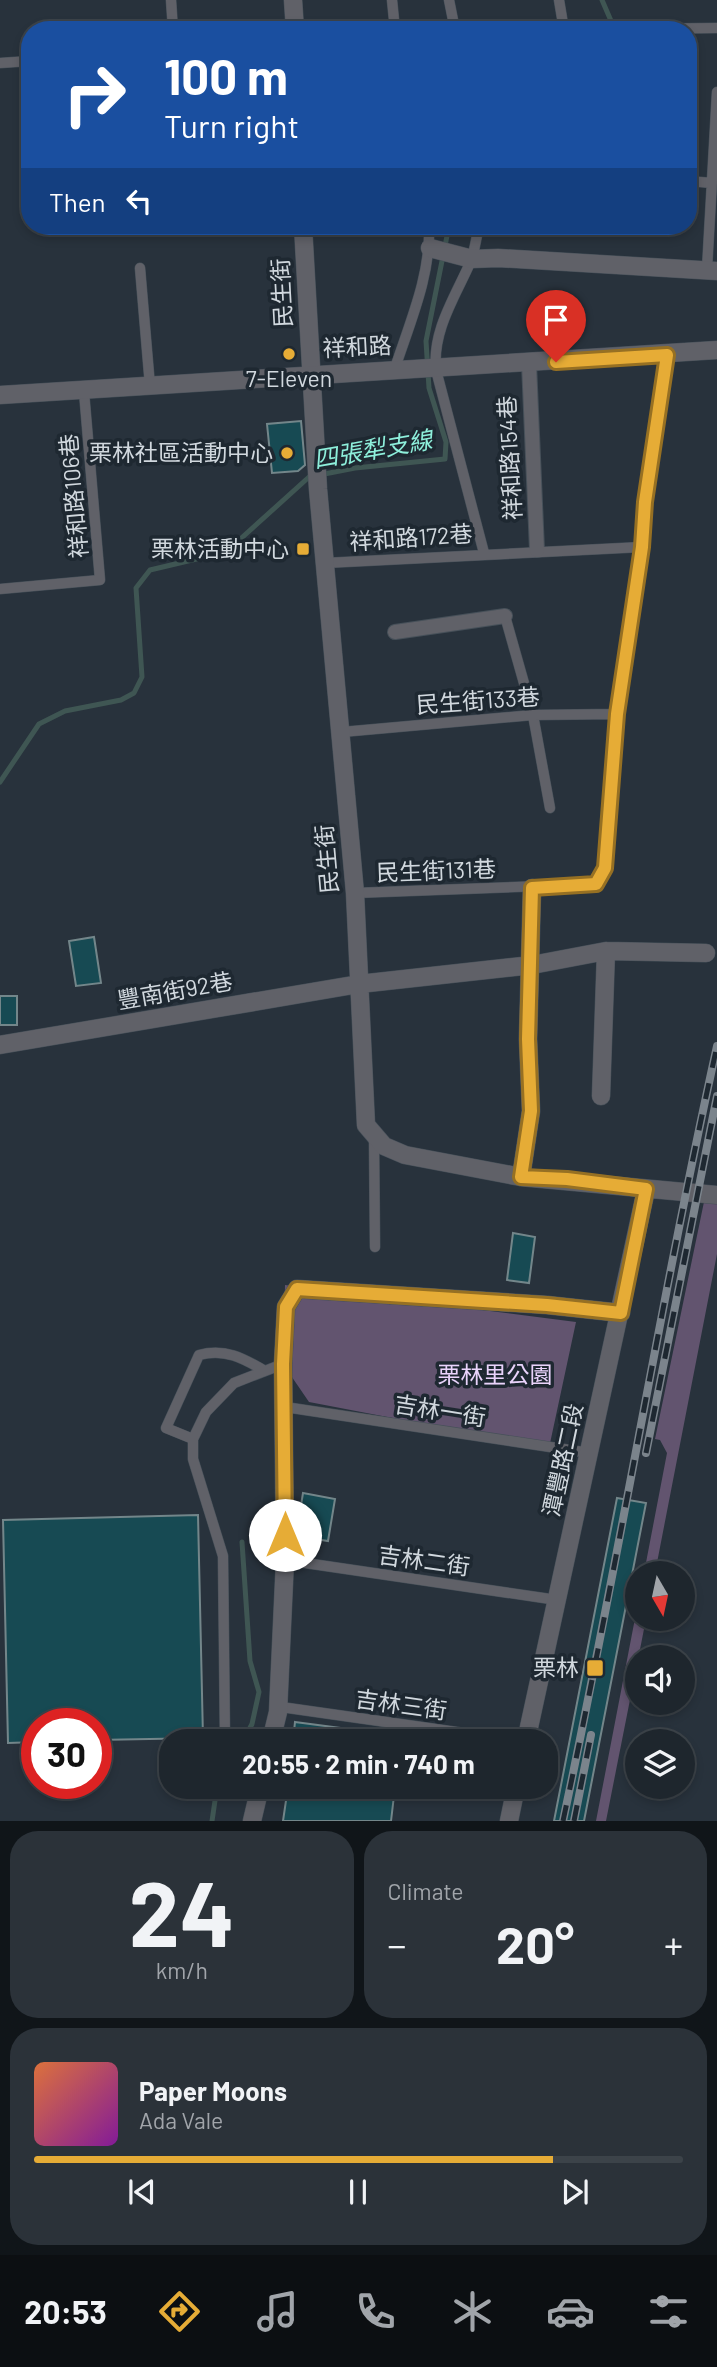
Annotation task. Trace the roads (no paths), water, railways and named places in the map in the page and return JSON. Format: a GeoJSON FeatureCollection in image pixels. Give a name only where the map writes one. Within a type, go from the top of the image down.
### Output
{"type":"FeatureCollection","features":[{"type":"Feature","properties":{"kind":"street"},"geometry":{"type":"LineString","coordinates":[[293,0],[294,21]]}},
{"type":"Feature","properties":{"kind":"street","name":"民生街"},"geometry":{"type":"LineString","coordinates":[[303,235],[318,489],[355,893],[366,1125],[374,1133]]}},
{"type":"Feature","properties":{"kind":"street"},"geometry":{"type":"LineString","coordinates":[[430,248],[472,259],[498,258],[712,270]]}},
{"type":"Feature","properties":{"kind":"street","name":"祥和路"},"geometry":{"type":"LineString","coordinates":[[0,395],[84,392],[395,368],[436,370],[717,350]]}},
{"type":"Feature","properties":{"kind":"street","name":"祥和路154巷"},"geometry":{"type":"LineString","coordinates":[[529,364],[537,550]]}},
{"type":"Feature","properties":{"kind":"street"},"geometry":{"type":"LineString","coordinates":[[0,384],[0,395]]}},
{"type":"Feature","properties":{"kind":"street"},"geometry":{"type":"LineString","coordinates":[[395,632],[505,616]]}},
{"type":"Feature","properties":{"kind":"street"},"geometry":{"type":"LineString","coordinates":[[521,1177],[531,1111],[528,1039],[532,888]]}},
{"type":"Feature","properties":{"kind":"street","name":"豐南街92巷"},"geometry":{"type":"LineString","coordinates":[[0,1045],[359,984],[532,965],[606,951],[638,949],[706,953]]}},
{"type":"Feature","properties":{"kind":"street"},"geometry":{"type":"LineString","coordinates":[[601,1097],[606,951]]}},
{"type":"Feature","properties":{"kind":"street"},"geometry":{"type":"LineString","coordinates":[[374,1133],[384,1146],[405,1155],[521,1177],[567,1179],[717,1195]]}},
{"type":"Feature","properties":{"kind":"street","name":"潭豐路二段"},"geometry":{"type":"LineString","coordinates":[[529,1729],[646,1189]]}},
{"type":"Feature","properties":{"kind":"street"},"geometry":{"type":"LineString","coordinates":[[274,1729],[278,1712],[285,1560],[285,1407],[274,1367],[286,1307],[297,1289],[547,1305],[621,1313]]}},
{"type":"Feature","properties":{"kind":"street"},"geometry":{"type":"LineString","coordinates":[[252,1821],[257,1799]]}},
{"type":"Feature","properties":{"kind":"street"},"geometry":{"type":"LineString","coordinates":[[509,1821],[514,1799]]}},
{"type":"Feature","properties":{"kind":"lane"},"geometry":{"type":"LineString","coordinates":[[171,0],[172,21]]}},
{"type":"Feature","properties":{"kind":"lane"},"geometry":{"type":"LineString","coordinates":[[392,0],[394,21]]}},
{"type":"Feature","properties":{"kind":"lane"},"geometry":{"type":"LineString","coordinates":[[449,0],[453,21]]}},
{"type":"Feature","properties":{"kind":"lane"},"geometry":{"type":"LineString","coordinates":[[559,0],[562,21]]}},
{"type":"Feature","properties":{"kind":"lane"},"geometry":{"type":"LineString","coordinates":[[697,28],[717,28]]}},
{"type":"Feature","properties":{"kind":"lane"},"geometry":{"type":"LineString","coordinates":[[0,63],[21,62]]}},
{"type":"Feature","properties":{"kind":"lane"},"geometry":{"type":"LineString","coordinates":[[712,270],[712,183],[717,92]]}},
{"type":"Feature","properties":{"kind":"lane"},"geometry":{"type":"LineString","coordinates":[[697,182],[712,183]]}},
{"type":"Feature","properties":{"kind":"lane"},"geometry":{"type":"LineString","coordinates":[[395,368],[423,284],[430,248],[429,235]]}},
{"type":"Feature","properties":{"kind":"lane"},"geometry":{"type":"LineString","coordinates":[[477,235],[472,259],[434,350],[436,370],[484,553]]}},
{"type":"Feature","properties":{"kind":"lane"},"geometry":{"type":"LineString","coordinates":[[140,268],[150,386]]}},
{"type":"Feature","properties":{"kind":"lane"},"geometry":{"type":"LineString","coordinates":[[642,547],[645,502],[667,355]]}},
{"type":"Feature","properties":{"kind":"lane","name":"祥和路106巷"},"geometry":{"type":"LineString","coordinates":[[0,589],[100,580],[84,392]]}},
{"type":"Feature","properties":{"kind":"lane","name":"祥和路172巷"},"geometry":{"type":"LineString","coordinates":[[325,563],[537,550],[642,547]]}},
{"type":"Feature","properties":{"kind":"lane","name":"民生街131巷"},"geometry":{"type":"LineString","coordinates":[[355,893],[596,884],[605,868],[617,714],[642,547]]}},
{"type":"Feature","properties":{"kind":"lane"},"geometry":{"type":"LineString","coordinates":[[505,616],[533,715],[550,808]]}},
{"type":"Feature","properties":{"kind":"lane","name":"民生街133巷"},"geometry":{"type":"LineString","coordinates":[[342,732],[533,715],[617,714]]}},
{"type":"Feature","properties":{"kind":"lane"},"geometry":{"type":"LineString","coordinates":[[374,1133],[374,1247]]}},
{"type":"Feature","properties":{"kind":"lane"},"geometry":{"type":"LineString","coordinates":[[193,1439],[166,1428],[199,1355],[216,1351],[274,1367]]}},
{"type":"Feature","properties":{"kind":"lane"},"geometry":{"type":"LineString","coordinates":[[225,1729],[223,1556],[192,1459],[193,1439],[206,1412],[234,1383],[274,1367]]}},
{"type":"Feature","properties":{"kind":"lane","name":"吉林一街"},"geometry":{"type":"LineString","coordinates":[[285,1407],[590,1453]]}},
{"type":"Feature","properties":{"kind":"lane","name":"吉林二街"},"geometry":{"type":"LineString","coordinates":[[285,1560],[557,1600]]}},
{"type":"Feature","properties":{"kind":"lane","name":"吉林三街"},"geometry":{"type":"LineString","coordinates":[[278,1712],[281,1707],[436,1729]]}},
{"type":"Feature","properties":{"kind":"waterway","name":"四張犁支線"},"geometry":{"type":"LineString","coordinates":[[602,0],[611,21]]}},
{"type":"Feature","properties":{"kind":"waterway","name":"四張犁支線"},"geometry":{"type":"LineString","coordinates":[[0,782],[39,724],[65,711],[121,700],[134,693],[142,677],[136,588],[150,570],[226,552],[309,477],[355,468],[445,459],[446,442],[429,388],[426,341],[447,235]]}},
{"type":"Feature","properties":{"kind":"waterway"},"geometry":{"type":"LineString","coordinates":[[242,1542],[250,1661],[259,1692],[249,1729]]}},
{"type":"Feature","properties":{"kind":"waterway"},"geometry":{"type":"LineString","coordinates":[[212,1821],[215,1799]]}},
{"type":"Feature","properties":{"kind":"railway"},"geometry":{"type":"LineString","coordinates":[[563,1821],[717,1046]]}},
{"type":"Feature","properties":{"kind":"railway"},"geometry":{"type":"LineString","coordinates":[[646,1453],[717,1096]]}},
{"type":"Feature","properties":{"kind":"railway"},"geometry":{"type":"LineString","coordinates":[[574,1821],[591,1735]]}},
{"type":"Feature","properties":{"kind":"place","name":"7-Eleven"},"geometry":{"type":"Point","coordinates":[289,354]}},
{"type":"Feature","properties":{"kind":"place","name":"栗林社區活動中心"},"geometry":{"type":"Point","coordinates":[287,453]}},
{"type":"Feature","properties":{"kind":"place","name":"栗林活動中心"},"geometry":{"type":"Point","coordinates":[303,549]}},
{"type":"Feature","properties":{"kind":"place","name":"栗林"},"geometry":{"type":"Point","coordinates":[595,1668]}},
{"type":"Feature","properties":{"kind":"park label","name":"栗林里公園"},"geometry":{"type":"Point","coordinates":[495,1375]}}]}
